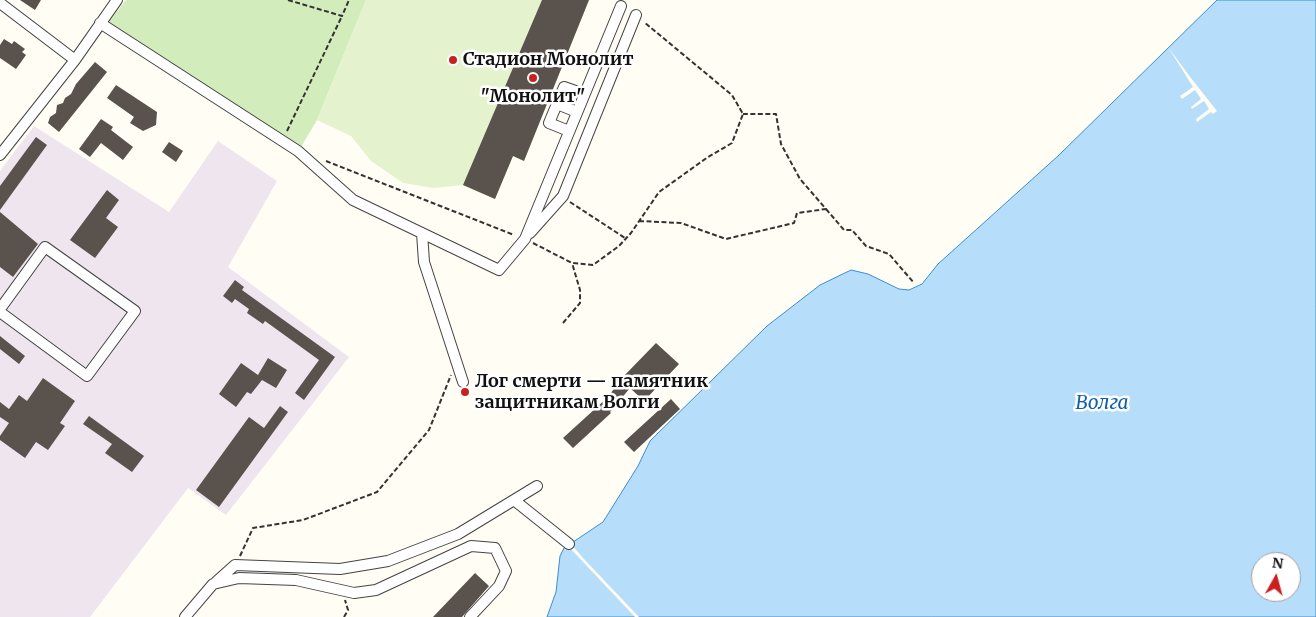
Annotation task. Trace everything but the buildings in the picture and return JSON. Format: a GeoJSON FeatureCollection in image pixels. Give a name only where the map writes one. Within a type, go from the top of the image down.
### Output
{"type":"FeatureCollection","features":[{"type":"Feature","properties":{"kind":"street"},"geometry":{"type":"LineString","coordinates":[[2,148],[75,60],[117,0]]}},
{"type":"Feature","properties":{"kind":"street"},"geometry":{"type":"LineString","coordinates":[[0,3],[75,60]]}},
{"type":"Feature","properties":{"kind":"street"},"geometry":{"type":"LineString","coordinates":[[525,239],[621,6]]}},
{"type":"Feature","properties":{"kind":"street"},"geometry":{"type":"LineString","coordinates":[[100,23],[298,151],[353,200],[498,270],[563,196],[636,15]]}},
{"type":"Feature","properties":{"kind":"street"},"geometry":{"type":"LineString","coordinates":[[569,131],[549,123],[564,87],[584,94]]}},
{"type":"Feature","properties":{"kind":"street"},"geometry":{"type":"LineString","coordinates":[[557,104],[577,112]]}},
{"type":"Feature","properties":{"kind":"street"},"geometry":{"type":"LineString","coordinates":[[545,189],[563,196]]}},
{"type":"Feature","properties":{"kind":"street"},"geometry":{"type":"LineString","coordinates":[[422,233],[424,262],[463,382]]}},
{"type":"Feature","properties":{"kind":"street"},"geometry":{"type":"LineString","coordinates":[[45,247],[135,311],[87,376],[0,311],[45,247]]}},
{"type":"Feature","properties":{"kind":"street"},"geometry":{"type":"LineString","coordinates":[[185,617],[213,584],[235,565],[340,569],[388,561],[458,534],[537,486]]}},
{"type":"Feature","properties":{"kind":"street"},"geometry":{"type":"LineString","coordinates":[[514,500],[569,544]]}},
{"type":"Feature","properties":{"kind":"street"},"geometry":{"type":"LineString","coordinates":[[213,584],[240,578],[287,580],[354,593],[376,590],[471,546],[495,548],[506,571],[500,586],[470,617]]}},
{"type":"Feature","properties":{"kind":"path"},"geometry":{"type":"LineString","coordinates":[[288,0],[342,16]]}},
{"type":"Feature","properties":{"kind":"path"},"geometry":{"type":"LineString","coordinates":[[291,125],[349,0]]}},
{"type":"Feature","properties":{"kind":"path"},"geometry":{"type":"LineString","coordinates":[[636,15],[732,95],[743,114]]}},
{"type":"Feature","properties":{"kind":"path"},"geometry":{"type":"LineString","coordinates":[[743,114],[776,114],[781,144],[800,179],[844,230],[852,230],[866,246],[889,254],[914,283]]}},
{"type":"Feature","properties":{"kind":"path"},"geometry":{"type":"LineString","coordinates":[[324,161],[525,239],[572,263],[593,265],[625,239],[659,192],[708,156],[732,143],[743,114]]}},
{"type":"Feature","properties":{"kind":"path"},"geometry":{"type":"LineString","coordinates":[[563,196],[580,210],[625,239]]}},
{"type":"Feature","properties":{"kind":"path"},"geometry":{"type":"LineString","coordinates":[[639,221],[681,223],[726,239],[794,224],[797,213],[826,209]]}},
{"type":"Feature","properties":{"kind":"path"},"geometry":{"type":"LineString","coordinates":[[563,323],[580,303],[580,290],[572,263]]}},
{"type":"Feature","properties":{"kind":"path"},"geometry":{"type":"LineString","coordinates":[[235,565],[253,528],[303,520],[377,492],[429,430],[456,362]]}},
{"type":"Feature","properties":{"kind":"path"},"geometry":{"type":"LineString","coordinates":[[343,590],[348,610],[344,617]]}},
{"type":"Feature","properties":{"kind":"shaded area"},"geometry":{"type":"Polygon","coordinates":[[[34,126],[169,212],[218,141],[277,181],[228,267],[349,357],[226,515],[188,488],[90,617],[0,617],[0,171],[34,126]]]}},
{"type":"Feature","properties":{"kind":"green space"},"geometry":{"type":"Polygon","coordinates":[[[126,0],[366,0],[317,120],[301,147],[108,23],[126,0]]]}},
{"type":"Feature","properties":{"kind":"green space","name":"Стадион Монолит"},"geometry":{"type":"Polygon","coordinates":[[[366,0],[589,0],[524,161],[513,156],[495,199],[463,185],[434,188],[403,183],[371,161],[351,136],[317,120],[366,0]]]}},
{"type":"Feature","properties":{"kind":"water","name":"Волга"},"geometry":{"type":"Polygon","coordinates":[[[1217,0],[1316,0],[1316,617],[547,617],[556,592],[560,556],[564,548],[603,522],[638,466],[650,441],[767,326],[820,285],[851,270],[868,274],[899,289],[909,290],[922,284],[938,264],[1058,156],[1217,0]]]}},
{"type":"Feature","properties":{"kind":"pier"},"geometry":{"type":"Polygon","coordinates":[[[1168,47],[1217,111],[1213,114],[1211,112],[1197,122],[1196,119],[1209,109],[1204,101],[1192,109],[1191,107],[1201,99],[1195,90],[1182,99],[1180,96],[1193,87],[1168,47]]]}},
{"type":"Feature","properties":{"kind":"pier"},"geometry":{"type":"Polygon","coordinates":[[[570,543],[639,617],[635,617],[567,545],[570,543]]]}},
{"type":"Feature","properties":{"kind":"place","name":"Стадион Монолит"},"geometry":{"type":"Point","coordinates":[453,60]}},
{"type":"Feature","properties":{"kind":"place","name":"\"Монолит\""},"geometry":{"type":"Point","coordinates":[533,78]}},
{"type":"Feature","properties":{"kind":"place","name":"Лог смерти — памятник защитникам Волги"},"geometry":{"type":"Point","coordinates":[465,392]}}]}
